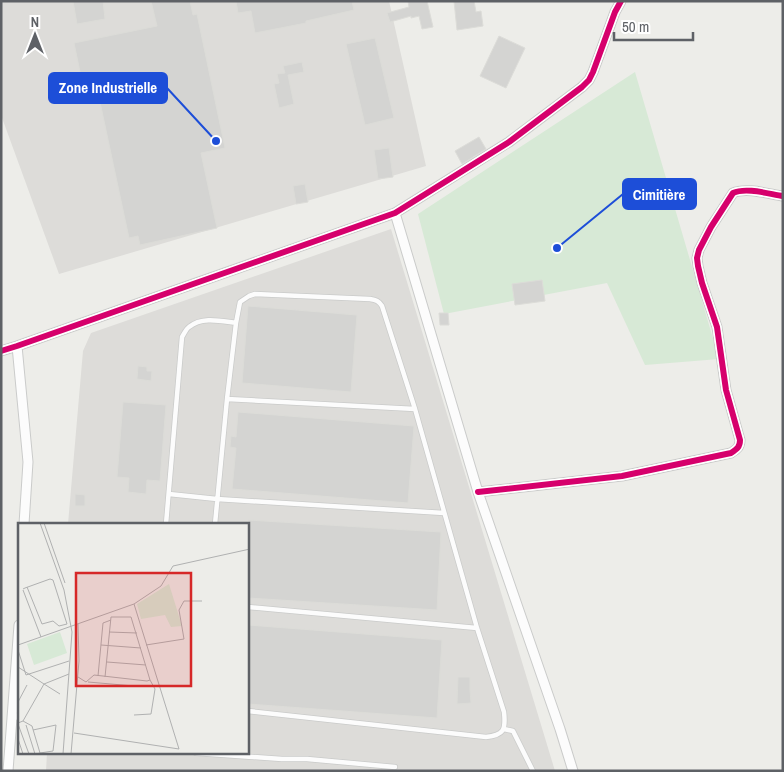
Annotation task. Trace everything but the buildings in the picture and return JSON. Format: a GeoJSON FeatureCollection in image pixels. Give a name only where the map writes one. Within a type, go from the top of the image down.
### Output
{"type":"FeatureCollection","features":[{"type":"Feature","properties":{"kind":"street"},"geometry":{"type":"LineString","coordinates":[[1,350],[395,213],[509,142],[589,80],[621,1]]}},
{"type":"Feature","properties":{"kind":"street"},"geometry":{"type":"LineString","coordinates":[[478,492],[622,476],[731,453],[738,448],[740,440],[726,390],[717,328],[702,283],[697,258],[711,227],[734,193],[737,191],[749,191],[783,196]]}},
{"type":"Feature","properties":{"kind":"street"},"geometry":{"type":"LineString","coordinates":[[395,213],[478,492],[573,771]]}},
{"type":"Feature","properties":{"kind":"street"},"geometry":{"type":"LineString","coordinates":[[17,346],[28,462],[24,523]]}},
{"type":"Feature","properties":{"kind":"street"},"geometry":{"type":"LineString","coordinates":[[8,771],[15,727],[13,712],[18,640]]}},
{"type":"Feature","properties":{"kind":"lane"},"geometry":{"type":"LineString","coordinates":[[215,523],[227,399],[240,302],[248,296],[255,294],[376,300],[380,302],[415,409],[477,628],[504,712],[506,721],[504,729],[498,735],[486,737],[249,711]]}},
{"type":"Feature","properties":{"kind":"lane"},"geometry":{"type":"LineString","coordinates":[[166,523],[182,337],[189,327],[200,322],[214,319],[236,324]]}},
{"type":"Feature","properties":{"kind":"lane"},"geometry":{"type":"LineString","coordinates":[[227,399],[415,409]]}},
{"type":"Feature","properties":{"kind":"lane"},"geometry":{"type":"LineString","coordinates":[[169,494],[217,499],[444,513]]}},
{"type":"Feature","properties":{"kind":"lane"},"geometry":{"type":"LineString","coordinates":[[249,607],[477,628]]}},
{"type":"Feature","properties":{"kind":"lane"},"geometry":{"type":"LineString","coordinates":[[13,712],[18,718]]}},
{"type":"Feature","properties":{"kind":"lane"},"geometry":{"type":"LineString","coordinates":[[504,729],[513,731],[533,771]]}},
{"type":"Feature","properties":{"kind":"lane"},"geometry":{"type":"LineString","coordinates":[[210,754],[307,759],[396,767]]}},
{"type":"Feature","properties":{"kind":"shaded area"},"geometry":{"type":"Polygon","coordinates":[[[1,1],[389,1],[426,166],[59,274],[1,115],[1,1]]]}},
{"type":"Feature","properties":{"kind":"shaded area"},"geometry":{"type":"Polygon","coordinates":[[[391,229],[555,771],[46,771],[47,754],[249,754],[249,523],[68,523],[83,351],[91,333],[391,229]]]}},
{"type":"Feature","properties":{"kind":"green space"},"geometry":{"type":"Polygon","coordinates":[[[635,72],[719,359],[645,365],[607,283],[444,314],[418,214],[635,72]]]}},
{"type":"Feature","properties":{"kind":"cycle path"},"geometry":{"type":"LineString","coordinates":[[1,351],[395,213],[509,142],[582,87],[589,80],[593,72],[615,12],[621,1]]}},
{"type":"Feature","properties":{"kind":"cycle path"},"geometry":{"type":"LineString","coordinates":[[478,492],[622,476],[731,453],[736,449],[740,440],[726,390],[717,327],[702,283],[697,258],[711,227],[733,193],[751,191],[783,196]]}},
{"type":"Feature","properties":{"kind":"place","name":"Zone Industrielle"},"geometry":{"type":"Point","coordinates":[216,141]}},
{"type":"Feature","properties":{"kind":"place","name":"Cimitière"},"geometry":{"type":"Point","coordinates":[557,248]}}]}
